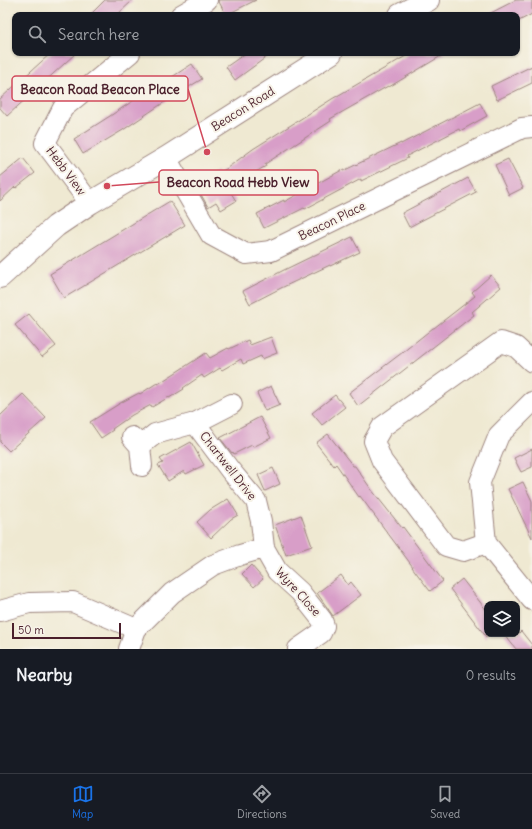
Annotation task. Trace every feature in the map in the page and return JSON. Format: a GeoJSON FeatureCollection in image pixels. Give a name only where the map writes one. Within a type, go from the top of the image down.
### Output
{"type":"FeatureCollection","features":[{"type":"Feature","properties":{"kind":"main road"},"geometry":{"type":"LineString","coordinates":[[406,12],[428,0]]}},
{"type":"Feature","properties":{"kind":"main road","name":"Beacon Road"},"geometry":{"type":"LineString","coordinates":[[0,277],[56,226],[90,203],[166,158],[326,56]]}},
{"type":"Feature","properties":{"kind":"street"},"geometry":{"type":"LineString","coordinates":[[186,12],[207,0]]}},
{"type":"Feature","properties":{"kind":"street","name":"Hebb View"},"geometry":{"type":"LineString","coordinates":[[90,203],[44,143],[64,108],[126,56]]}},
{"type":"Feature","properties":{"kind":"street","name":"Beacon Place"},"geometry":{"type":"LineString","coordinates":[[166,158],[211,235],[246,254],[271,251],[522,128],[532,127]]}},
{"type":"Feature","properties":{"kind":"street"},"geometry":{"type":"LineString","coordinates":[[486,543],[463,551],[446,546],[382,461],[374,441],[382,427],[501,342],[516,347],[532,362]]}},
{"type":"Feature","properties":{"kind":"street"},"geometry":{"type":"LineString","coordinates":[[532,402],[499,435],[480,482],[486,543],[532,600]]}},
{"type":"Feature","properties":{"kind":"street","name":"Chartwell Drive"},"geometry":{"type":"LineString","coordinates":[[142,466],[136,442],[155,434],[195,423],[232,404]]}},
{"type":"Feature","properties":{"kind":"street","name":"Chartwell Drive"},"geometry":{"type":"LineString","coordinates":[[195,423],[230,470],[256,501],[261,521],[264,548]]}},
{"type":"Feature","properties":{"kind":"street"},"geometry":{"type":"LineString","coordinates":[[129,649],[136,629],[172,593],[213,565],[264,548]]}},
{"type":"Feature","properties":{"kind":"street","name":"Wyre Close"},"geometry":{"type":"LineString","coordinates":[[264,548],[277,571],[300,592],[322,620],[324,626],[321,632],[298,649]]}},
{"type":"Feature","properties":{"kind":"street"},"geometry":{"type":"LineString","coordinates":[[0,611],[29,603],[73,602],[136,629]]}},
{"type":"Feature","properties":{"kind":"building"},"geometry":{"type":"Polygon","coordinates":[[[105,0],[133,0],[120,12],[93,12],[105,0]]]}},
{"type":"Feature","properties":{"kind":"building"},"geometry":{"type":"Polygon","coordinates":[[[218,0],[256,0],[232,12],[224,12],[218,0]]]}},
{"type":"Feature","properties":{"kind":"building"},"geometry":{"type":"Polygon","coordinates":[[[516,0],[532,0],[532,14],[520,20],[520,12],[493,12],[516,0]]]}},
{"type":"Feature","properties":{"kind":"building"},"geometry":{"type":"Polygon","coordinates":[[[48,56],[73,56],[7,116],[0,108],[0,99],[48,56]]]}},
{"type":"Feature","properties":{"kind":"building"},"geometry":{"type":"Polygon","coordinates":[[[242,56],[268,56],[235,80],[226,67],[242,56]]]}},
{"type":"Feature","properties":{"kind":"building"},"geometry":{"type":"Polygon","coordinates":[[[406,56],[441,56],[389,87],[388,86],[330,119],[331,121],[265,164],[266,166],[228,188],[236,201],[221,210],[216,202],[208,207],[195,184],[217,171],[219,174],[253,149],[332,99],[406,56]]]}},
{"type":"Feature","properties":{"kind":"building"},"geometry":{"type":"Polygon","coordinates":[[[192,64],[202,79],[83,154],[74,139],[192,64]]]}},
{"type":"Feature","properties":{"kind":"building"},"geometry":{"type":"Polygon","coordinates":[[[532,66],[532,83],[497,100],[491,86],[532,66]]]}},
{"type":"Feature","properties":{"kind":"building"},"geometry":{"type":"Polygon","coordinates":[[[480,103],[487,116],[460,131],[459,129],[407,156],[408,158],[361,181],[361,179],[305,209],[304,208],[264,228],[257,214],[284,200],[284,202],[342,170],[343,171],[401,144],[480,103]]]}},
{"type":"Feature","properties":{"kind":"building"},"geometry":{"type":"Polygon","coordinates":[[[23,158],[35,173],[16,188],[15,187],[0,201],[0,177],[23,158]]]}},
{"type":"Feature","properties":{"kind":"building"},"geometry":{"type":"Polygon","coordinates":[[[508,159],[523,188],[509,195],[495,165],[508,159]]]}},
{"type":"Feature","properties":{"kind":"building"},"geometry":{"type":"Polygon","coordinates":[[[468,178],[476,192],[409,227],[402,213],[468,178]]]}},
{"type":"Feature","properties":{"kind":"building"},"geometry":{"type":"Polygon","coordinates":[[[170,201],[185,225],[64,298],[50,274],[170,201]]]}},
{"type":"Feature","properties":{"kind":"building"},"geometry":{"type":"Polygon","coordinates":[[[352,237],[360,252],[281,288],[250,304],[243,291],[352,237]]]}},
{"type":"Feature","properties":{"kind":"building"},"geometry":{"type":"Polygon","coordinates":[[[491,275],[501,287],[472,312],[474,315],[358,406],[349,393],[475,296],[472,292],[491,275]]]}},
{"type":"Feature","properties":{"kind":"building"},"geometry":{"type":"Polygon","coordinates":[[[29,314],[56,346],[42,357],[15,325],[29,314]]]}},
{"type":"Feature","properties":{"kind":"building"},"geometry":{"type":"Polygon","coordinates":[[[271,337],[277,353],[262,359],[261,356],[243,364],[241,359],[222,370],[220,368],[204,378],[202,375],[169,398],[132,415],[101,438],[90,422],[122,402],[139,393],[140,394],[157,383],[158,384],[206,353],[210,358],[228,348],[229,349],[248,340],[250,345],[271,337]]]}},
{"type":"Feature","properties":{"kind":"building"},"geometry":{"type":"Polygon","coordinates":[[[271,386],[280,405],[265,411],[257,393],[271,386]]]}},
{"type":"Feature","properties":{"kind":"building"},"geometry":{"type":"Polygon","coordinates":[[[23,394],[46,418],[9,451],[0,442],[0,416],[23,394]]]}},
{"type":"Feature","properties":{"kind":"building"},"geometry":{"type":"Polygon","coordinates":[[[335,395],[345,407],[322,425],[312,413],[335,395]]]}},
{"type":"Feature","properties":{"kind":"building"},"geometry":{"type":"Polygon","coordinates":[[[260,417],[271,438],[253,447],[252,445],[234,454],[233,452],[232,453],[220,438],[260,417]]]}},
{"type":"Feature","properties":{"kind":"building"},"geometry":{"type":"Polygon","coordinates":[[[328,434],[353,466],[355,466],[402,528],[403,527],[443,581],[430,591],[336,464],[334,466],[316,443],[328,434]]]}},
{"type":"Feature","properties":{"kind":"building"},"geometry":{"type":"Polygon","coordinates":[[[191,442],[204,465],[186,474],[184,471],[168,481],[158,465],[163,463],[160,459],[191,442]]]}},
{"type":"Feature","properties":{"kind":"building"},"geometry":{"type":"Polygon","coordinates":[[[532,449],[532,467],[521,472],[514,458],[532,449]]]}},
{"type":"Feature","properties":{"kind":"building"},"geometry":{"type":"Polygon","coordinates":[[[273,468],[280,484],[265,491],[258,475],[273,468]]]}},
{"type":"Feature","properties":{"kind":"building"},"geometry":{"type":"Polygon","coordinates":[[[523,482],[532,501],[532,538],[508,489],[523,482]]]}},
{"type":"Feature","properties":{"kind":"building"},"geometry":{"type":"Polygon","coordinates":[[[228,499],[238,515],[231,519],[211,538],[197,522],[210,510],[228,499]]]}},
{"type":"Feature","properties":{"kind":"building"},"geometry":{"type":"Polygon","coordinates":[[[301,515],[312,546],[286,555],[275,525],[301,515]]]}},
{"type":"Feature","properties":{"kind":"building"},"geometry":{"type":"Polygon","coordinates":[[[251,565],[263,579],[254,587],[242,574],[251,565]]]}},
{"type":"Feature","properties":{"kind":"building"},"geometry":{"type":"Polygon","coordinates":[[[341,575],[348,585],[351,582],[361,595],[333,616],[317,593],[341,575]]]}},
{"type":"Feature","properties":{"kind":"building"},"geometry":{"type":"Polygon","coordinates":[[[462,579],[484,607],[484,634],[450,589],[462,579]]]}},
{"type":"Feature","properties":{"kind":"building"},"geometry":{"type":"Polygon","coordinates":[[[521,631],[532,645],[532,649],[516,649],[506,637],[520,637],[521,631]]]}},
{"type":"Feature","properties":{"kind":"place","name":"Beacon Road Beacon Place"},"geometry":{"type":"Point","coordinates":[207,152]}},
{"type":"Feature","properties":{"kind":"place","name":"Beacon Road Hebb View"},"geometry":{"type":"Point","coordinates":[107,186]}}]}
